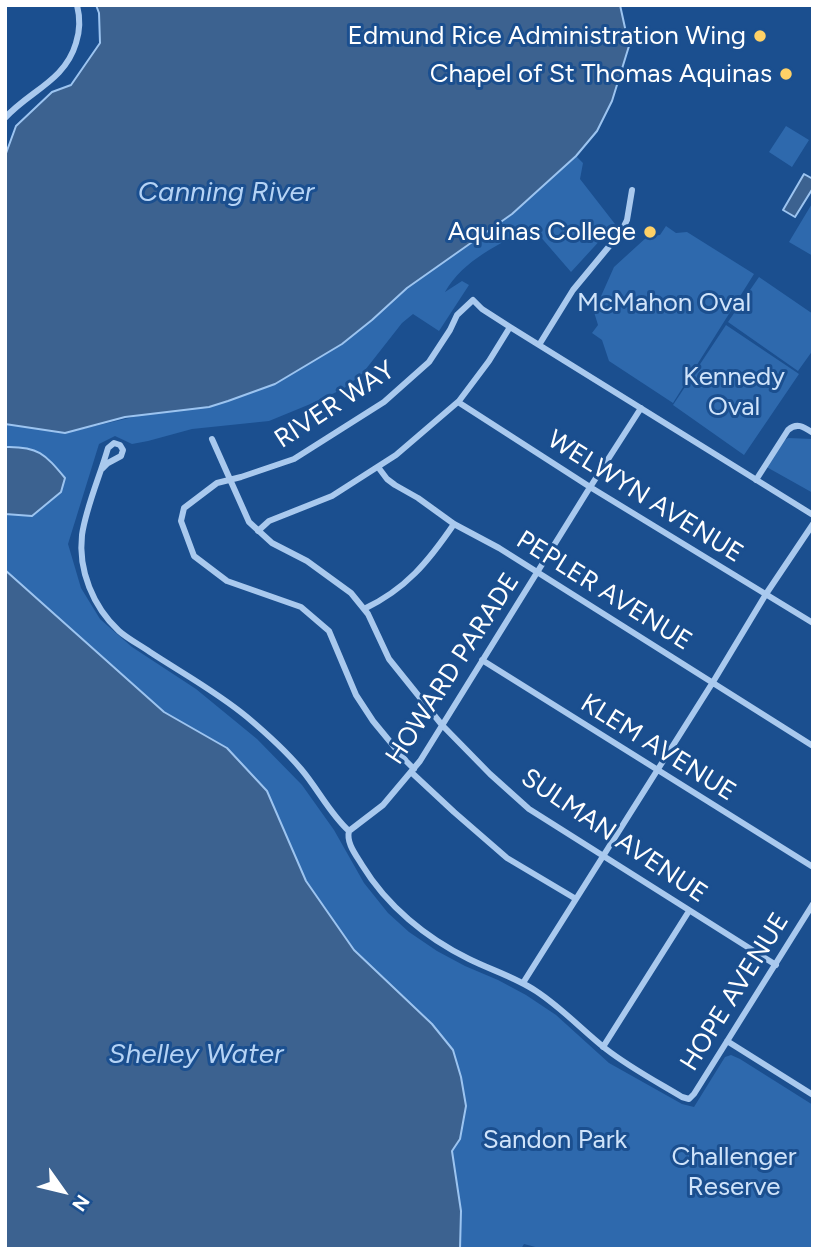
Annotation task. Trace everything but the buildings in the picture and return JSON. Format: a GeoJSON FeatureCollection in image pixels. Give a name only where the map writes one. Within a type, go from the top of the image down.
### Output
{"type":"FeatureCollection","features":[{"type":"Feature","properties":{"kind":"street"},"geometry":{"type":"LineString","coordinates":[[5,118],[65,68],[78,36],[76,5]]}},
{"type":"Feature","properties":{"kind":"street"},"geometry":{"type":"LineString","coordinates":[[539,345],[573,290],[621,232],[632,190]]}},
{"type":"Feature","properties":{"kind":"street","name":"RIVER WAY"},"geometry":{"type":"LineString","coordinates":[[510,327],[473,300],[457,315],[429,362],[384,402],[294,459],[214,485],[183,509],[181,522],[194,556],[227,581],[301,607],[327,629],[356,695],[413,771],[454,812],[507,858],[576,899]]}},
{"type":"Feature","properties":{"kind":"street"},"geometry":{"type":"LineString","coordinates":[[258,531],[269,521],[321,501],[396,455],[458,402],[489,361],[510,327],[813,515]]}},
{"type":"Feature","properties":{"kind":"street","name":"WELWYN AVENUE"},"geometry":{"type":"LineString","coordinates":[[458,402],[590,487],[813,623]]}},
{"type":"Feature","properties":{"kind":"street","name":"HOWARD PARADE"},"geometry":{"type":"LineString","coordinates":[[349,831],[383,805],[413,771],[641,408]]}},
{"type":"Feature","properties":{"kind":"street"},"geometry":{"type":"LineString","coordinates":[[756,480],[788,430],[797,425],[813,433]]}},
{"type":"Feature","properties":{"kind":"street","name":"SULMAN AVENUE"},"geometry":{"type":"LineString","coordinates":[[212,439],[246,518],[277,546],[326,573],[351,593],[368,614],[389,659],[442,725],[490,774],[529,809],[776,964]]}},
{"type":"Feature","properties":{"kind":"street","name":"PEPLER AVENUE"},"geometry":{"type":"LineString","coordinates":[[378,467],[390,482],[454,524],[499,548],[813,746]]}},
{"type":"Feature","properties":{"kind":"street"},"geometry":{"type":"LineString","coordinates":[[102,469],[82,535],[84,572],[98,603],[120,631],[245,715],[271,738],[301,769],[338,821],[349,831],[348,841],[383,894],[430,936],[460,954],[523,983],[562,1010],[603,1047],[689,911]]}},
{"type":"Feature","properties":{"kind":"street"},"geometry":{"type":"LineString","coordinates":[[364,609],[406,583],[435,552],[454,524]]}},
{"type":"Feature","properties":{"kind":"street"},"geometry":{"type":"LineString","coordinates":[[523,983],[766,594],[813,524]]}},
{"type":"Feature","properties":{"kind":"street","name":"KLEM AVENUE"},"geometry":{"type":"LineString","coordinates":[[482,660],[813,867]]}},
{"type":"Feature","properties":{"kind":"street","name":"HOPE AVENUE"},"geometry":{"type":"LineString","coordinates":[[603,1047],[682,1097],[690,1099],[813,904]]}},
{"type":"Feature","properties":{"kind":"street"},"geometry":{"type":"LineString","coordinates":[[727,1041],[812,1094]]}},
{"type":"Feature","properties":{"kind":"green space"},"geometry":{"type":"Polygon","coordinates":[[[786,126],[809,140],[792,167],[769,152],[786,126]]]}},
{"type":"Feature","properties":{"kind":"green space"},"geometry":{"type":"Polygon","coordinates":[[[576,156],[583,163],[580,179],[615,224],[571,272],[532,227],[472,262],[453,281],[445,292],[462,281],[469,285],[439,331],[413,314],[402,323],[362,374],[343,389],[269,421],[192,429],[132,444],[115,436],[99,444],[68,544],[81,588],[100,619],[132,647],[196,689],[257,739],[302,785],[334,830],[364,883],[388,913],[409,932],[437,951],[526,995],[556,1015],[609,1063],[682,1104],[694,1107],[725,1057],[731,1055],[813,1105],[813,1249],[543,1249],[524,1244],[521,1249],[460,1249],[461,1211],[452,1151],[460,1139],[387,982],[354,950],[306,881],[267,791],[227,748],[164,712],[5,570],[5,424],[65,433],[275,384],[342,344],[407,288],[512,214],[576,156]]]}},
{"type":"Feature","properties":{"kind":"green space"},"geometry":{"type":"Polygon","coordinates":[[[813,202],[813,256],[789,242],[813,202]]]}},
{"type":"Feature","properties":{"kind":"green space","name":"McMahon Oval"},"geometry":{"type":"Polygon","coordinates":[[[666,226],[676,233],[687,232],[754,274],[673,403],[609,361],[602,340],[592,333],[598,325],[594,312],[614,267],[648,236],[660,235],[666,226]]]}},
{"type":"Feature","properties":{"kind":"green space"},"geometry":{"type":"Polygon","coordinates":[[[759,277],[813,314],[813,350],[798,371],[728,322],[759,277]]]}},
{"type":"Feature","properties":{"kind":"green space","name":"Kennedy Oval"},"geometry":{"type":"Polygon","coordinates":[[[726,325],[799,374],[744,455],[673,405],[726,325]]]}},
{"type":"Feature","properties":{"kind":"green space"},"geometry":{"type":"Polygon","coordinates":[[[788,438],[813,439],[813,493],[763,465],[774,447],[788,438]]]}},
{"type":"Feature","properties":{"kind":"water","name":"Canning River"},"geometry":{"type":"Polygon","coordinates":[[[96,5],[620,5],[629,46],[612,101],[597,131],[576,156],[512,214],[407,288],[342,344],[275,384],[228,401],[209,407],[125,417],[65,433],[5,424],[5,156],[16,126],[52,92],[71,85],[100,43],[99,13],[96,5]]]}},
{"type":"Feature","properties":{"kind":"water"},"geometry":{"type":"Polygon","coordinates":[[[804,174],[813,179],[813,188],[795,217],[783,210],[804,174]]]}},
{"type":"Feature","properties":{"kind":"water"},"geometry":{"type":"Polygon","coordinates":[[[5,447],[25,448],[40,453],[65,478],[61,492],[32,516],[5,514],[5,447]]]}},
{"type":"Feature","properties":{"kind":"water","name":"Shelley Water"},"geometry":{"type":"Polygon","coordinates":[[[5,570],[164,712],[227,748],[267,791],[306,881],[354,950],[432,1024],[453,1050],[466,1106],[460,1139],[452,1151],[461,1211],[460,1249],[5,1249],[5,570]]]}},
{"type":"Feature","properties":{"kind":"place","name":"Edmund Rice Administration Wing"},"geometry":{"type":"Point","coordinates":[760,36]}},
{"type":"Feature","properties":{"kind":"place","name":"Chapel of St Thomas Aquinas"},"geometry":{"type":"Point","coordinates":[786,74]}},
{"type":"Feature","properties":{"kind":"place","name":"Aquinas College"},"geometry":{"type":"Point","coordinates":[650,232]}},
{"type":"Feature","properties":{"kind":"park label","name":"Sandon Park"},"geometry":{"type":"Point","coordinates":[555,1140]}},
{"type":"Feature","properties":{"kind":"park label","name":"Challenger Reserve"},"geometry":{"type":"Point","coordinates":[734,1172]}}]}
